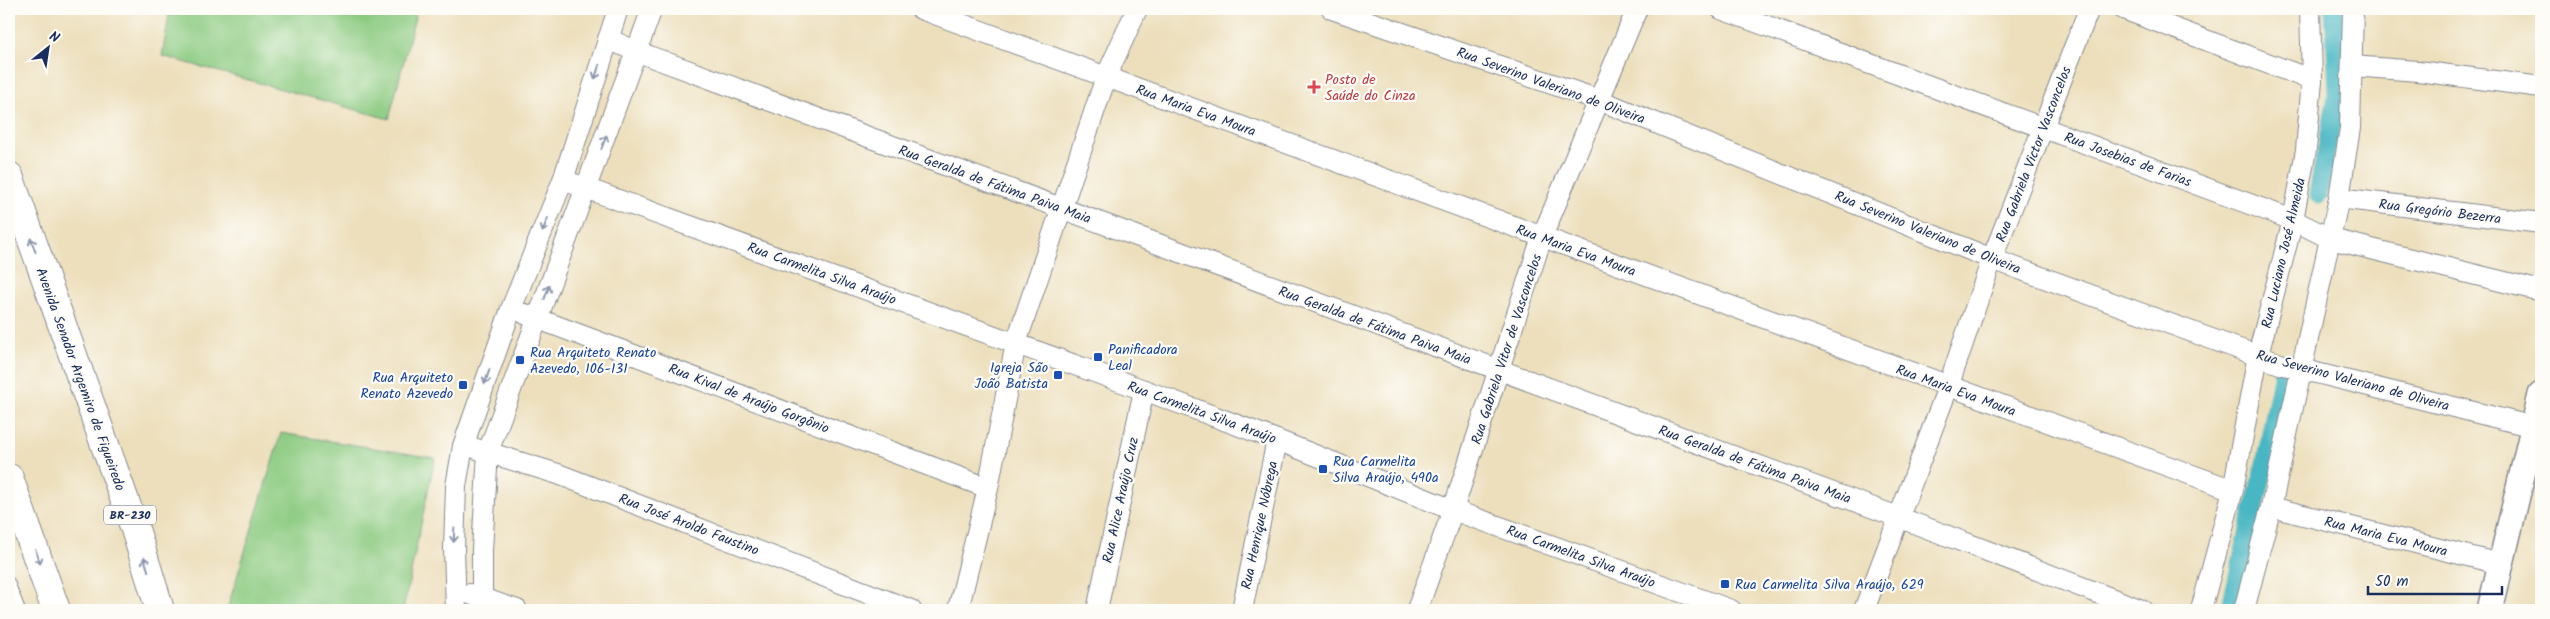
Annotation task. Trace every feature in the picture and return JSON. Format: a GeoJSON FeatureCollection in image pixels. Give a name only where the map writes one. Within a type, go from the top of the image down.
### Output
{"type":"FeatureCollection","features":[{"type":"Feature","properties":{"kind":"highway","name":"Avenida Senador Argemiro de Figueiredo"},"geometry":{"type":"LineString","coordinates":[[9,176],[135,529],[160,610]]}},
{"type":"Feature","properties":{"kind":"highway"},"geometry":{"type":"LineString","coordinates":[[9,478],[16,520],[56,610]]}},
{"type":"Feature","properties":{"kind":"street"},"geometry":{"type":"LineString","coordinates":[[516,610],[456,600],[454,549],[456,486],[463,446],[511,309],[563,180],[618,9]]}},
{"type":"Feature","properties":{"kind":"street"},"geometry":{"type":"LineString","coordinates":[[483,604],[482,550],[488,452],[638,52],[652,9]]}},
{"type":"Feature","properties":{"kind":"street","name":"Rua Maria Eva Moura"},"geometry":{"type":"LineString","coordinates":[[920,9],[2233,490]]}},
{"type":"Feature","properties":{"kind":"street"},"geometry":{"type":"LineString","coordinates":[[958,610],[988,488],[1016,344],[1106,77],[1137,9]]}},
{"type":"Feature","properties":{"kind":"street","name":"Rua Severino Valeriano de Oliveira"},"geometry":{"type":"LineString","coordinates":[[1332,9],[1599,100],[1992,259],[2301,370],[2534,427]]}},
{"type":"Feature","properties":{"kind":"street","name":"Rua Gabriela Vitor de Vasconcelos"},"geometry":{"type":"LineString","coordinates":[[1416,610],[1453,510],[1542,237],[1637,9]]}},
{"type":"Feature","properties":{"kind":"street","name":"Rua Josebias de Farias"},"geometry":{"type":"LineString","coordinates":[[1721,9],[2293,220],[2331,239],[2541,292]]}},
{"type":"Feature","properties":{"kind":"street","name":"Rua Gabriela Victor Vasconcelos"},"geometry":{"type":"LineString","coordinates":[[1864,610],[1948,387],[1992,259],[2089,9]]}},
{"type":"Feature","properties":{"kind":"street"},"geometry":{"type":"LineString","coordinates":[[2123,9],[2312,80]]}},
{"type":"Feature","properties":{"kind":"street","name":"Rua Luciano José Almeida"},"geometry":{"type":"LineString","coordinates":[[2201,610],[2233,490],[2258,355],[2293,220],[2306,150],[2312,80],[2310,9]]}},
{"type":"Feature","properties":{"kind":"street"},"geometry":{"type":"LineString","coordinates":[[2244,610],[2271,507],[2340,198],[2350,128],[2353,9]]}},
{"type":"Feature","properties":{"kind":"street","name":"Rua Geralda de Fátima Paiva Maia"},"geometry":{"type":"LineString","coordinates":[[608,39],[638,52],[1499,371],[1898,516],[2142,610]]}},
{"type":"Feature","properties":{"kind":"street"},"geometry":{"type":"LineString","coordinates":[[2352,66],[2541,87]]}},
{"type":"Feature","properties":{"kind":"street","name":"Rua Carmelita Silva Araújo"},"geometry":{"type":"LineString","coordinates":[[563,180],[1144,390],[1277,440],[1453,510],[1731,610]]}},
{"type":"Feature","properties":{"kind":"street","name":"Rua Gregório Bezerra"},"geometry":{"type":"LineString","coordinates":[[2340,198],[2541,223]]}},
{"type":"Feature","properties":{"kind":"street","name":"Rua Kival de Araújo Gorgônio"},"geometry":{"type":"LineString","coordinates":[[511,309],[988,488]]}},
{"type":"Feature","properties":{"kind":"street","name":"Rua Alice Araújo Cruz"},"geometry":{"type":"LineString","coordinates":[[1096,610],[1144,390]]}},
{"type":"Feature","properties":{"kind":"street"},"geometry":{"type":"LineString","coordinates":[[2490,610],[2541,395]]}},
{"type":"Feature","properties":{"kind":"street","name":"Rua Henrique Nóbrega"},"geometry":{"type":"LineString","coordinates":[[1242,610],[1277,440]]}},
{"type":"Feature","properties":{"kind":"street","name":"Rua José Aroldo Faustino"},"geometry":{"type":"LineString","coordinates":[[463,446],[558,474],[705,529],[911,610]]}},
{"type":"Feature","properties":{"kind":"street","name":"Rua Maria Eva Moura"},"geometry":{"type":"LineString","coordinates":[[2271,507],[2500,564]]}},
{"type":"Feature","properties":{"kind":"lane"},"geometry":{"type":"LineString","coordinates":[[9,582],[20,610]]}},
{"type":"Feature","properties":{"kind":"green space"},"geometry":{"type":"Polygon","coordinates":[[[170,9],[417,9],[389,119],[162,56],[170,9]]]}},
{"type":"Feature","properties":{"kind":"green space"},"geometry":{"type":"Polygon","coordinates":[[[281,433],[435,458],[403,610],[227,610],[281,433]]]}},
{"type":"Feature","properties":{"kind":"waterway"},"geometry":{"type":"LineString","coordinates":[[2318,194],[2338,92],[2334,9]]}},
{"type":"Feature","properties":{"kind":"waterway"},"geometry":{"type":"LineString","coordinates":[[2230,610],[2266,459],[2284,368]]}},
{"type":"Feature","properties":{"kind":"place","name":"Posto de Saúde do Cinza"},"geometry":{"type":"Point","coordinates":[1314,87]}},
{"type":"Feature","properties":{"kind":"place","name":"Panificadora Leal"},"geometry":{"type":"Point","coordinates":[1098,357]}},
{"type":"Feature","properties":{"kind":"place","name":"Rua Arquiteto Renato Azevedo, 106-131"},"geometry":{"type":"Point","coordinates":[520,360]}},
{"type":"Feature","properties":{"kind":"place","name":"Igreja São João Batista"},"geometry":{"type":"Point","coordinates":[1058,375]}},
{"type":"Feature","properties":{"kind":"place","name":"Rua Arquiteto Renato Azevedo"},"geometry":{"type":"Point","coordinates":[463,385]}},
{"type":"Feature","properties":{"kind":"place","name":"Rua Carmelita Silva Araújo, 490a"},"geometry":{"type":"Point","coordinates":[1323,469]}},
{"type":"Feature","properties":{"kind":"place","name":"Rua Carmelita Silva Araújo, 629"},"geometry":{"type":"Point","coordinates":[1725,584]}}]}
